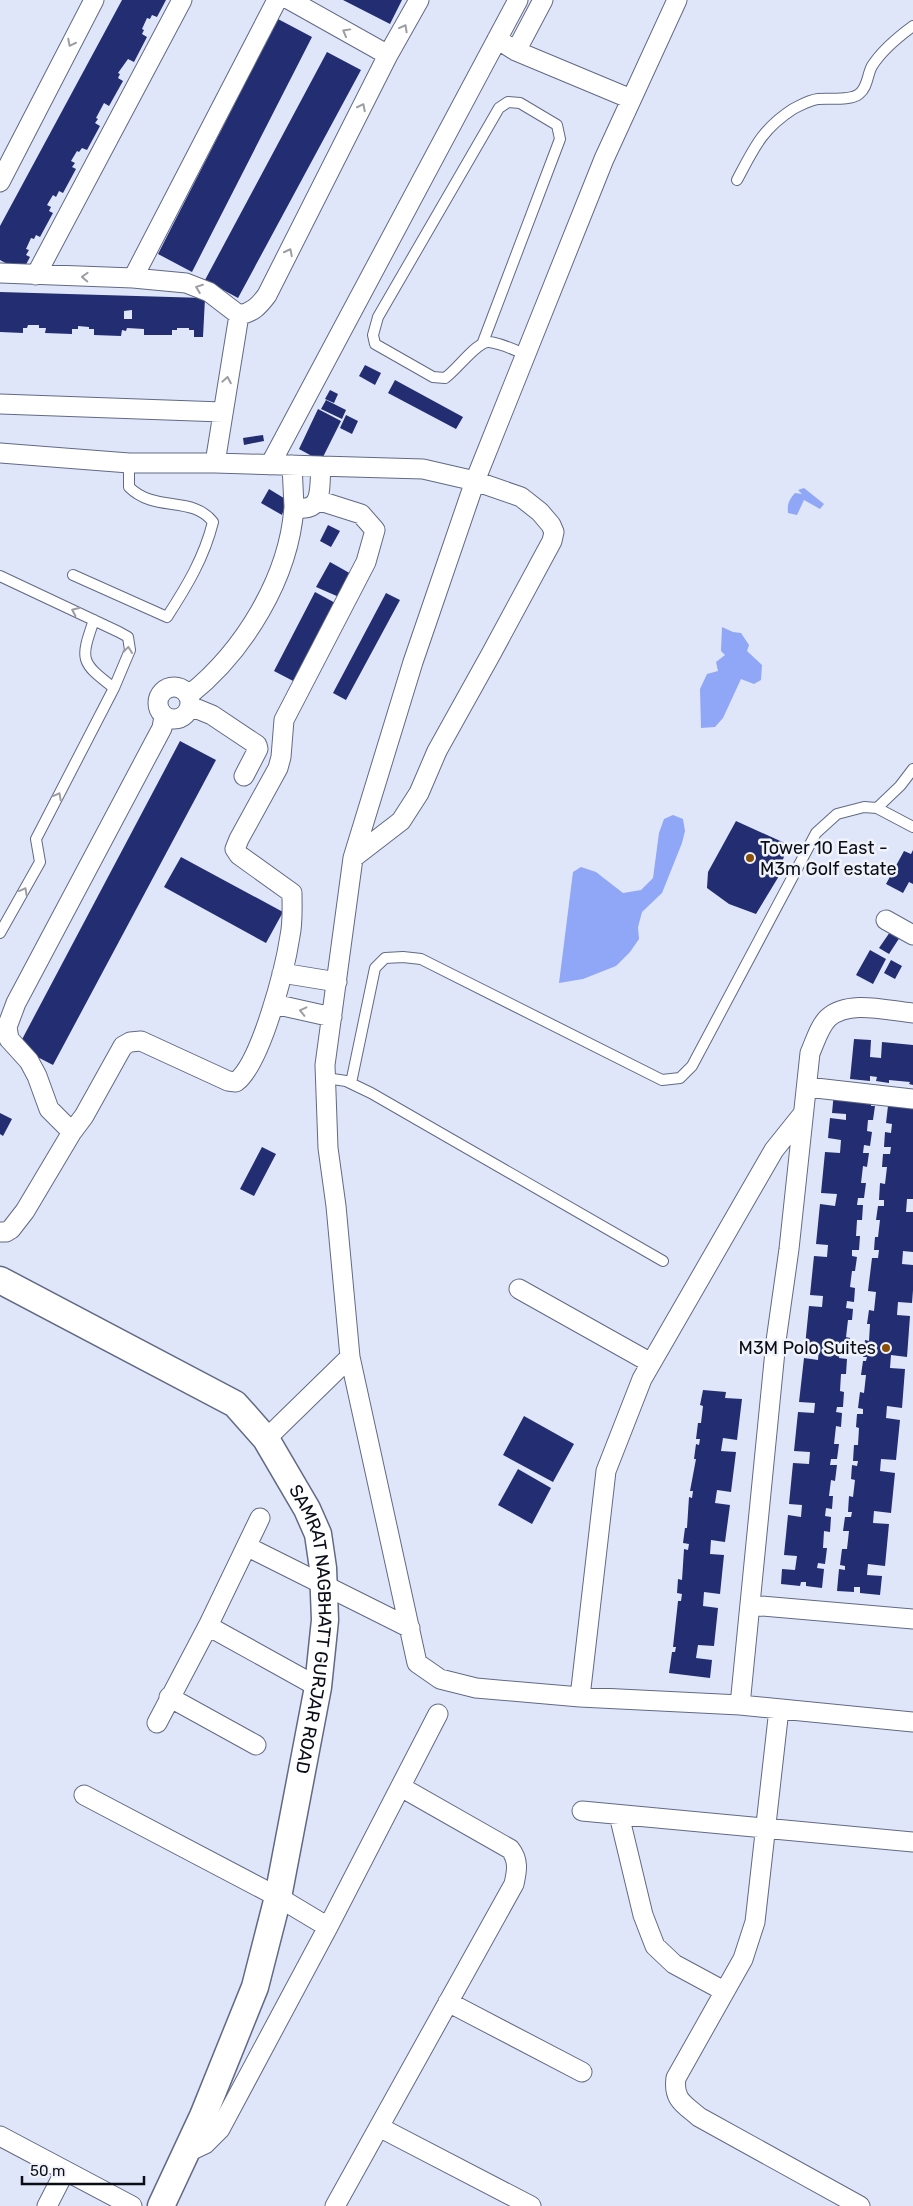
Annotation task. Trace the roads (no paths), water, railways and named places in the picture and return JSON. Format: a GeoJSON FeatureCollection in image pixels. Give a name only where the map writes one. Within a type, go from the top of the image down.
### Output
{"type":"FeatureCollection","features":[{"type":"Feature","properties":{"kind":"street"},"geometry":{"type":"LineString","coordinates":[[0,182],[94,0]]}},
{"type":"Feature","properties":{"kind":"street"},"geometry":{"type":"LineString","coordinates":[[36,275],[182,0]]}},
{"type":"Feature","properties":{"kind":"street"},"geometry":{"type":"LineString","coordinates":[[134,278],[277,0]]}},
{"type":"Feature","properties":{"kind":"street"},"geometry":{"type":"LineString","coordinates":[[290,0],[388,55]]}},
{"type":"Feature","properties":{"kind":"street"},"geometry":{"type":"LineString","coordinates":[[239,315],[258,307],[268,295],[388,55],[419,0]]}},
{"type":"Feature","properties":{"kind":"street"},"geometry":{"type":"LineString","coordinates":[[270,465],[518,0]]}},
{"type":"Feature","properties":{"kind":"street"},"geometry":{"type":"LineString","coordinates":[[516,51],[543,0]]}},
{"type":"Feature","properties":{"kind":"street"},"geometry":{"type":"LineString","coordinates":[[676,0],[604,159],[475,481],[413,662],[353,858],[325,1065],[328,1148],[336,1206],[350,1357],[417,1663],[440,1679],[476,1688],[580,1697],[740,1705],[913,1722]]}},
{"type":"Feature","properties":{"kind":"street"},"geometry":{"type":"LineString","coordinates":[[496,39],[516,51],[631,100]]}},
{"type":"Feature","properties":{"kind":"street"},"geometry":{"type":"LineString","coordinates":[[0,273],[134,278],[186,283],[209,292],[239,315]]}},
{"type":"Feature","properties":{"kind":"street"},"geometry":{"type":"LineString","coordinates":[[215,463],[239,315]]}},
{"type":"Feature","properties":{"kind":"street"},"geometry":{"type":"LineString","coordinates":[[0,404],[222,412]]}},
{"type":"Feature","properties":{"kind":"street"},"geometry":{"type":"LineString","coordinates":[[0,453],[129,463],[215,463],[423,469],[475,481],[521,497],[551,524],[554,532],[552,542],[437,751],[419,793],[400,821],[353,858]]}},
{"type":"Feature","properties":{"kind":"street"},"geometry":{"type":"LineString","coordinates":[[244,776],[258,750],[257,745],[190,701],[186,691],[176,686],[166,688],[159,697],[158,702],[160,712],[164,716],[169,719],[180,718],[188,711],[190,701],[245,637],[282,566],[293,529],[292,465]]}},
{"type":"Feature","properties":{"kind":"street"},"geometry":{"type":"LineString","coordinates":[[294,507],[306,510],[314,506],[317,500],[321,466]]}},
{"type":"Feature","properties":{"kind":"street"},"geometry":{"type":"LineString","coordinates":[[0,1232],[6,1232],[11,1229],[24,1211],[72,1132],[84,1116],[123,1046],[130,1042],[141,1041],[228,1081],[236,1082],[242,1077],[262,1042],[274,1004],[291,935],[292,893],[239,855],[235,849],[238,839],[278,768],[281,757],[284,720],[366,562],[375,530],[361,514],[317,500]]}},
{"type":"Feature","properties":{"kind":"street"},"geometry":{"type":"LineString","coordinates":[[72,1132],[49,1109],[37,1076],[29,1062],[9,1039],[7,1027],[16,1003],[162,728],[164,716]]}},
{"type":"Feature","properties":{"kind":"street"},"geometry":{"type":"LineString","coordinates":[[886,920],[913,935]]}},
{"type":"Feature","properties":{"kind":"street"},"geometry":{"type":"LineString","coordinates":[[282,972],[337,982]]}},
{"type":"Feature","properties":{"kind":"street"},"geometry":{"type":"LineString","coordinates":[[274,1004],[332,1018]]}},
{"type":"Feature","properties":{"kind":"street"},"geometry":{"type":"LineString","coordinates":[[740,1705],[776,1341],[789,1250],[810,1054],[819,1032],[829,1018],[846,1010],[862,1007],[913,1014]]}},
{"type":"Feature","properties":{"kind":"street"},"geometry":{"type":"LineString","coordinates":[[806,1087],[913,1099]]}},
{"type":"Feature","properties":{"kind":"street"},"geometry":{"type":"LineString","coordinates":[[580,1697],[606,1471],[642,1378],[650,1363],[774,1150],[802,1115]]}},
{"type":"Feature","properties":{"kind":"street","name":"SAMRAT NAGBHATT GURJAR ROAD"},"geometry":{"type":"LineString","coordinates":[[0,1280],[235,1404],[266,1439],[307,1508],[318,1534],[324,1587],[325,1620],[318,1687],[278,1897],[255,1987],[203,2116],[161,2206]]}},
{"type":"Feature","properties":{"kind":"street"},"geometry":{"type":"LineString","coordinates":[[519,1289],[650,1363]]}},
{"type":"Feature","properties":{"kind":"street"},"geometry":{"type":"LineString","coordinates":[[266,1439],[350,1357]]}},
{"type":"Feature","properties":{"kind":"street"},"geometry":{"type":"LineString","coordinates":[[157,1723],[248,1547],[260,1518]]}},
{"type":"Feature","properties":{"kind":"street"},"geometry":{"type":"LineString","coordinates":[[248,1547],[324,1587],[410,1628]]}},
{"type":"Feature","properties":{"kind":"street"},"geometry":{"type":"LineString","coordinates":[[750,1605],[913,1619]]}},
{"type":"Feature","properties":{"kind":"street"},"geometry":{"type":"LineString","coordinates":[[208,1626],[318,1687]]}},
{"type":"Feature","properties":{"kind":"street"},"geometry":{"type":"LineString","coordinates":[[170,1697],[256,1745]]}},
{"type":"Feature","properties":{"kind":"street"},"geometry":{"type":"LineString","coordinates":[[779,1709],[754,1922],[742,1959],[676,2078],[674,2090],[678,2100],[700,2117],[860,2206]]}},
{"type":"Feature","properties":{"kind":"street"},"geometry":{"type":"LineString","coordinates":[[186,2153],[205,2144],[220,2129],[328,1927],[438,1714]]}},
{"type":"Feature","properties":{"kind":"street"},"geometry":{"type":"LineString","coordinates":[[335,2206],[514,1884],[517,1868],[515,1855],[510,1849],[401,1787]]}},
{"type":"Feature","properties":{"kind":"street"},"geometry":{"type":"LineString","coordinates":[[84,1796],[278,1897],[328,1927]]}},
{"type":"Feature","properties":{"kind":"street"},"geometry":{"type":"LineString","coordinates":[[582,1811],[913,1842]]}},
{"type":"Feature","properties":{"kind":"street"},"geometry":{"type":"LineString","coordinates":[[619,1815],[643,1915],[655,1946],[674,1964],[724,1991]]}},
{"type":"Feature","properties":{"kind":"street"},"geometry":{"type":"LineString","coordinates":[[448,2002],[582,2072]]}},
{"type":"Feature","properties":{"kind":"street"},"geometry":{"type":"LineString","coordinates":[[379,2127],[531,2206]]}},
{"type":"Feature","properties":{"kind":"street"},"geometry":{"type":"LineString","coordinates":[[0,2136],[132,2206]]}},
{"type":"Feature","properties":{"kind":"street"},"geometry":{"type":"LineString","coordinates":[[47,2206],[65,2170]]}},
{"type":"Feature","properties":{"kind":"lane"},"geometry":{"type":"LineString","coordinates":[[737,180],[760,138],[775,120],[814,100],[849,98],[859,94],[866,86],[872,67],[883,52],[913,26]]}},
{"type":"Feature","properties":{"kind":"lane"},"geometry":{"type":"LineString","coordinates":[[483,342],[560,140],[556,125],[520,103],[508,102],[499,108],[378,317],[373,335],[375,344],[432,377],[445,378],[456,371],[470,353],[483,342],[490,342],[526,354]]}},
{"type":"Feature","properties":{"kind":"lane"},"geometry":{"type":"LineString","coordinates":[[73,575],[167,617],[187,586],[207,547],[213,522],[206,514],[190,506],[161,504],[138,497],[129,487],[129,463]]}},
{"type":"Feature","properties":{"kind":"lane"},"geometry":{"type":"LineString","coordinates":[[0,576],[128,637],[130,650],[114,688],[36,839],[40,862],[0,934]]}},
{"type":"Feature","properties":{"kind":"lane"},"geometry":{"type":"LineString","coordinates":[[94,620],[85,645],[84,660],[91,671],[114,688]]}},
{"type":"Feature","properties":{"kind":"lane"},"geometry":{"type":"LineString","coordinates":[[878,808],[900,786],[913,768]]}},
{"type":"Feature","properties":{"kind":"lane"},"geometry":{"type":"LineString","coordinates":[[351,1083],[376,968],[385,958],[403,957],[422,958],[662,1080],[680,1078],[692,1066],[816,833],[837,814],[864,807],[878,808],[913,828]]}},
{"type":"Feature","properties":{"kind":"lane"},"geometry":{"type":"LineString","coordinates":[[326,1078],[351,1083],[664,1261]]}},
{"type":"Feature","properties":{"kind":"water"},"geometry":{"type":"Polygon","coordinates":[[[804,488],[824,504],[820,509],[804,500],[797,515],[788,513],[788,505],[791,498],[795,493],[802,494],[798,490],[804,488]]]}},
{"type":"Feature","properties":{"kind":"water"},"geometry":{"type":"Polygon","coordinates":[[[722,627],[741,633],[749,645],[747,651],[762,665],[761,680],[754,684],[741,679],[723,718],[715,727],[701,728],[700,689],[707,674],[718,671],[716,662],[725,655],[721,651],[722,627]]]}},
{"type":"Feature","properties":{"kind":"water"},"geometry":{"type":"Polygon","coordinates":[[[673,815],[683,819],[685,831],[682,843],[662,893],[642,912],[638,927],[639,939],[630,952],[616,966],[583,979],[559,983],[573,872],[581,867],[596,872],[623,893],[641,890],[653,878],[659,833],[664,819],[673,815]]]}},
{"type":"Feature","properties":{"kind":"place","name":"Tower 10 East - M3m Golf estate"},"geometry":{"type":"Point","coordinates":[750,858]}},
{"type":"Feature","properties":{"kind":"place","name":"M3M Polo Suites"},"geometry":{"type":"Point","coordinates":[886,1348]}}]}
